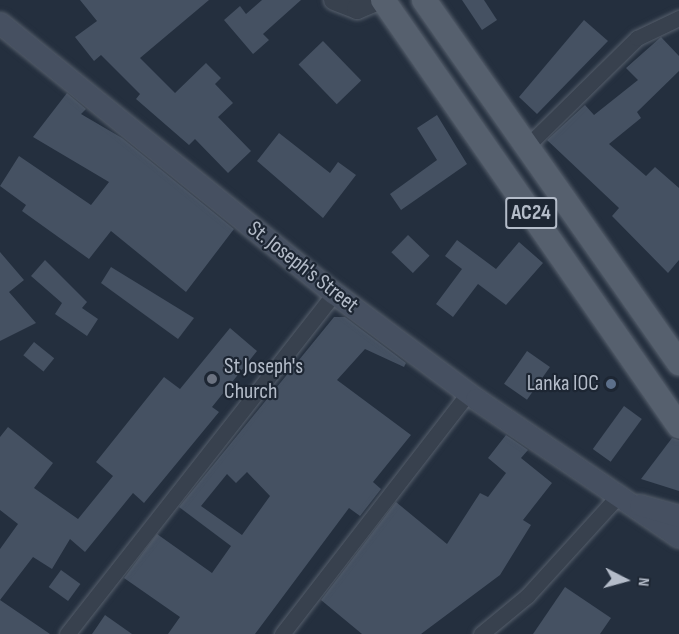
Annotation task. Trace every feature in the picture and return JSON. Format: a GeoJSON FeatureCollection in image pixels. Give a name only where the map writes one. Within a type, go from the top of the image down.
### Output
{"type":"FeatureCollection","features":[{"type":"Feature","properties":{"kind":"main road","name":"AC24"},"geometry":{"type":"LineString","coordinates":[[383,0],[679,426]]}},
{"type":"Feature","properties":{"kind":"main road","name":"AC24"},"geometry":{"type":"LineString","coordinates":[[424,0],[679,363]]}},
{"type":"Feature","properties":{"kind":"main road","name":"St. Joseph's Street"},"geometry":{"type":"LineString","coordinates":[[0,22],[334,293],[468,393],[617,498],[679,537]]}},
{"type":"Feature","properties":{"kind":"main road","name":"St. Joseph's Street"},"geometry":{"type":"LineString","coordinates":[[617,498],[679,516]]}},
{"type":"Feature","properties":{"kind":"street"},"geometry":{"type":"LineString","coordinates":[[334,0],[357,9],[378,0]]}},
{"type":"Feature","properties":{"kind":"street"},"geometry":{"type":"LineString","coordinates":[[527,146],[637,38],[679,18]]}},
{"type":"Feature","properties":{"kind":"street"},"geometry":{"type":"LineString","coordinates":[[67,634],[334,293]]}},
{"type":"Feature","properties":{"kind":"street"},"geometry":{"type":"LineString","coordinates":[[282,634],[468,393]]}},
{"type":"Feature","properties":{"kind":"street"},"geometry":{"type":"LineString","coordinates":[[481,634],[527,596],[617,498]]}},
{"type":"Feature","properties":{"kind":"building"},"geometry":{"type":"Polygon","coordinates":[[[80,0],[209,0],[140,58],[175,93],[206,63],[221,78],[215,84],[233,103],[218,117],[251,151],[228,173],[195,139],[189,145],[136,99],[140,94],[101,55],[94,61],[75,37],[97,21],[80,0]]]}},
{"type":"Feature","properties":{"kind":"building"},"geometry":{"type":"Polygon","coordinates":[[[262,0],[301,0],[263,34],[269,40],[253,54],[224,20],[240,6],[246,14],[262,0]]]}},
{"type":"Feature","properties":{"kind":"building"},"geometry":{"type":"Polygon","coordinates":[[[462,0],[484,0],[497,20],[482,30],[462,0]]]}},
{"type":"Feature","properties":{"kind":"building"},"geometry":{"type":"Polygon","coordinates":[[[584,20],[608,41],[537,114],[519,97],[584,20]]]}},
{"type":"Feature","properties":{"kind":"building"},"geometry":{"type":"Polygon","coordinates":[[[661,37],[679,56],[679,71],[637,112],[641,118],[609,144],[646,176],[655,167],[679,188],[679,260],[668,273],[612,216],[619,208],[547,140],[585,105],[594,115],[638,80],[626,68],[661,37]]]}},
{"type":"Feature","properties":{"kind":"building"},"geometry":{"type":"Polygon","coordinates":[[[323,41],[361,81],[337,104],[299,65],[323,41]]]}},
{"type":"Feature","properties":{"kind":"building"},"geometry":{"type":"Polygon","coordinates":[[[67,93],[86,109],[81,114],[122,138],[234,229],[186,292],[111,231],[89,259],[22,211],[26,205],[0,186],[19,156],[91,205],[109,182],[33,137],[67,93]]]}},
{"type":"Feature","properties":{"kind":"building"},"geometry":{"type":"Polygon","coordinates":[[[437,115],[467,164],[401,210],[390,194],[437,160],[417,128],[437,115]]]}},
{"type":"Feature","properties":{"kind":"building"},"geometry":{"type":"Polygon","coordinates":[[[279,133],[330,173],[338,162],[356,175],[323,218],[257,161],[279,133]]]}},
{"type":"Feature","properties":{"kind":"building"},"geometry":{"type":"Polygon","coordinates":[[[408,235],[430,256],[413,273],[391,252],[408,235]]]}},
{"type":"Feature","properties":{"kind":"building"},"geometry":{"type":"Polygon","coordinates":[[[457,240],[496,269],[519,242],[543,263],[506,305],[478,284],[453,317],[436,304],[462,269],[445,256],[457,240]]]}},
{"type":"Feature","properties":{"kind":"building"},"geometry":{"type":"Polygon","coordinates":[[[0,252],[24,280],[9,292],[36,323],[0,341],[0,252]]]}},
{"type":"Feature","properties":{"kind":"building"},"geometry":{"type":"Polygon","coordinates":[[[45,260],[87,302],[82,308],[98,319],[87,336],[55,314],[62,303],[31,276],[45,260]]]}},
{"type":"Feature","properties":{"kind":"building"},"geometry":{"type":"Polygon","coordinates":[[[111,267],[194,318],[178,339],[101,283],[111,267]]]}},
{"type":"Feature","properties":{"kind":"building"},"geometry":{"type":"Polygon","coordinates":[[[334,317],[345,317],[406,363],[404,367],[365,349],[337,380],[411,435],[373,482],[381,489],[360,516],[349,508],[255,634],[168,634],[180,617],[124,578],[157,534],[212,573],[231,546],[179,507],[334,317]],[[247,472],[236,483],[227,474],[201,506],[242,535],[270,496],[247,472]]]}},
{"type":"Feature","properties":{"kind":"building"},"geometry":{"type":"Polygon","coordinates":[[[230,328],[257,351],[212,407],[219,412],[144,503],[133,493],[85,552],[70,539],[52,569],[33,557],[0,600],[0,549],[18,524],[0,510],[0,437],[8,427],[53,463],[34,488],[78,519],[113,476],[96,462],[164,377],[180,389],[230,328]]]}},
{"type":"Feature","properties":{"kind":"building"},"geometry":{"type":"Polygon","coordinates":[[[34,342],[54,358],[44,372],[23,355],[34,342]]]}},
{"type":"Feature","properties":{"kind":"building"},"geometry":{"type":"Polygon","coordinates":[[[527,351],[550,367],[527,400],[504,384],[527,351]]]}},
{"type":"Feature","properties":{"kind":"building"},"geometry":{"type":"Polygon","coordinates":[[[624,406],[642,419],[611,462],[593,449],[624,406]]]}},
{"type":"Feature","properties":{"kind":"building"},"geometry":{"type":"Polygon","coordinates":[[[506,435],[528,450],[521,458],[552,483],[523,520],[531,525],[500,575],[421,634],[362,634],[321,600],[396,502],[447,544],[480,493],[488,497],[506,473],[488,458],[506,435]]]}},
{"type":"Feature","properties":{"kind":"building"},"geometry":{"type":"Polygon","coordinates":[[[672,438],[679,440],[679,491],[641,479],[672,438]]]}},
{"type":"Feature","properties":{"kind":"building"},"geometry":{"type":"Polygon","coordinates":[[[61,570],[80,584],[68,601],[49,587],[61,570]]]}},
{"type":"Feature","properties":{"kind":"building"},"geometry":{"type":"Polygon","coordinates":[[[565,587],[611,618],[600,634],[533,634],[565,587]]]}},
{"type":"Feature","properties":{"kind":"building"},"geometry":{"type":"Polygon","coordinates":[[[0,600],[50,634],[0,634],[0,600]]]}},
{"type":"Feature","properties":{"kind":"building"},"geometry":{"type":"Polygon","coordinates":[[[105,615],[132,634],[92,634],[105,615]]]}},
{"type":"Feature","properties":{"kind":"place","name":"St Joseph's Church"},"geometry":{"type":"Point","coordinates":[212,379]}},
{"type":"Feature","properties":{"kind":"place","name":"Lanka IOC"},"geometry":{"type":"Point","coordinates":[611,384]}}]}
